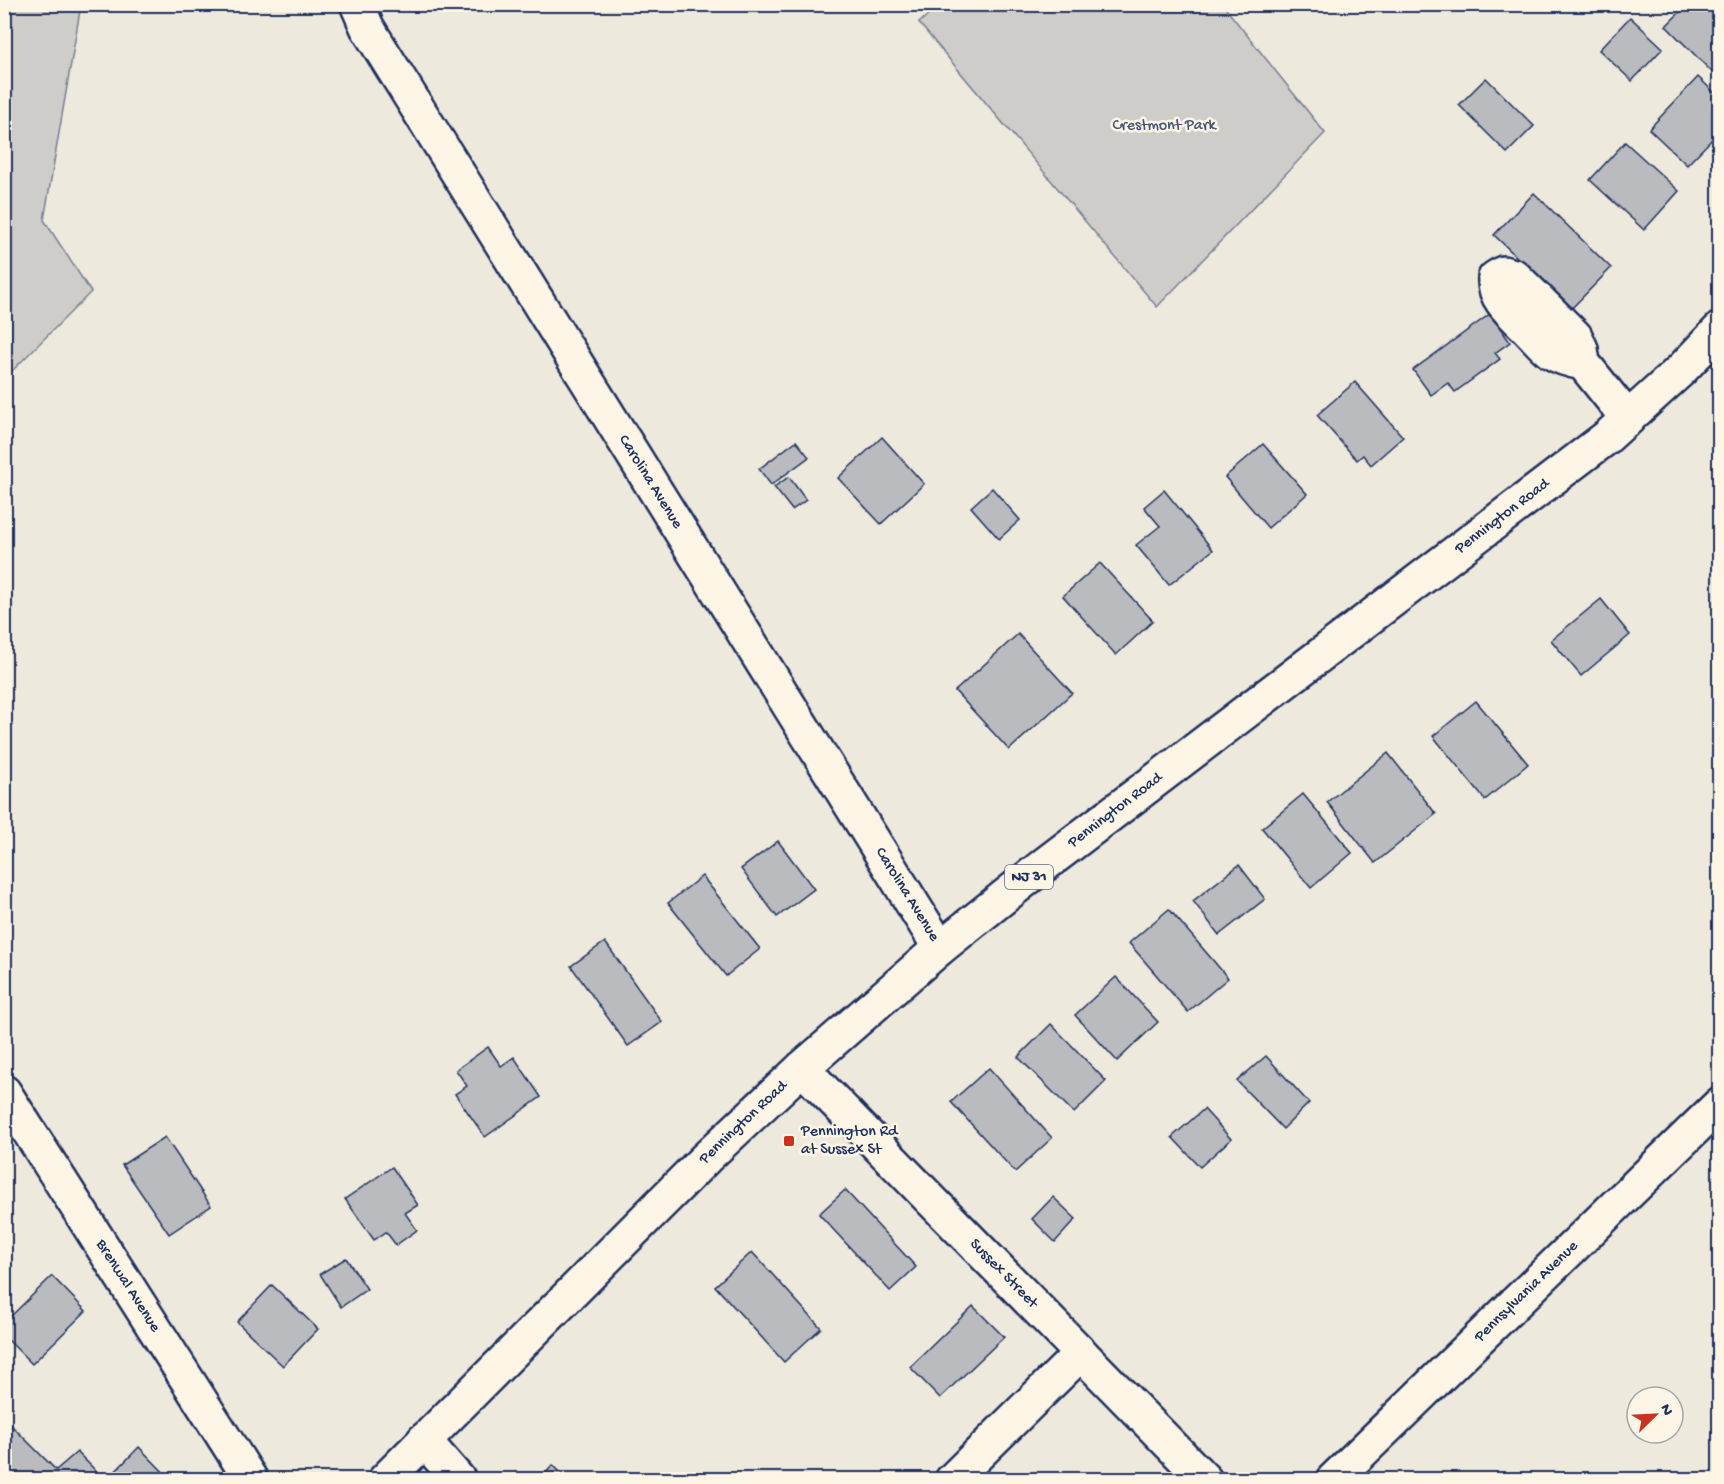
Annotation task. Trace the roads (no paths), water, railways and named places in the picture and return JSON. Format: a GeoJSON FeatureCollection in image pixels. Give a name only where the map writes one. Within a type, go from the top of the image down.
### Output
{"type":"FeatureCollection","features":[{"type":"Feature","properties":{"kind":"street","name":"Carolina Avenue"},"geometry":{"type":"LineString","coordinates":[[359,9],[379,47],[940,948]]}},
{"type":"Feature","properties":{"kind":"street","name":"Pennington Road"},"geometry":{"type":"LineString","coordinates":[[385,1479],[706,1158],[802,1068],[940,948],[1044,865],[1596,445],[1681,370],[1719,329]]}},
{"type":"Feature","properties":{"kind":"street"},"geometry":{"type":"LineString","coordinates":[[1583,363],[1628,419]]}},
{"type":"Feature","properties":{"kind":"street","name":"Sussex Street"},"geometry":{"type":"LineString","coordinates":[[802,1068],[1205,1479]]}},
{"type":"Feature","properties":{"kind":"street","name":"Brenwal Avenue"},"geometry":{"type":"LineString","coordinates":[[4,1092],[251,1479]]}},
{"type":"Feature","properties":{"kind":"street","name":"Pennsylvania Avenue"},"geometry":{"type":"LineString","coordinates":[[1333,1479],[1719,1104]]}},
{"type":"Feature","properties":{"kind":"street"},"geometry":{"type":"LineString","coordinates":[[952,1479],[1081,1353]]}},
{"type":"Feature","properties":{"kind":"street"},"geometry":{"type":"LineString","coordinates":[[424,1440],[459,1479]]}},
{"type":"Feature","properties":{"kind":"place","name":"Pennington Rd at Sussex St"},"geometry":{"type":"Point","coordinates":[789,1141]}},
{"type":"Feature","properties":{"kind":"park label","name":"Crestmont Park"},"geometry":{"type":"Point","coordinates":[1164,126]}}]}
